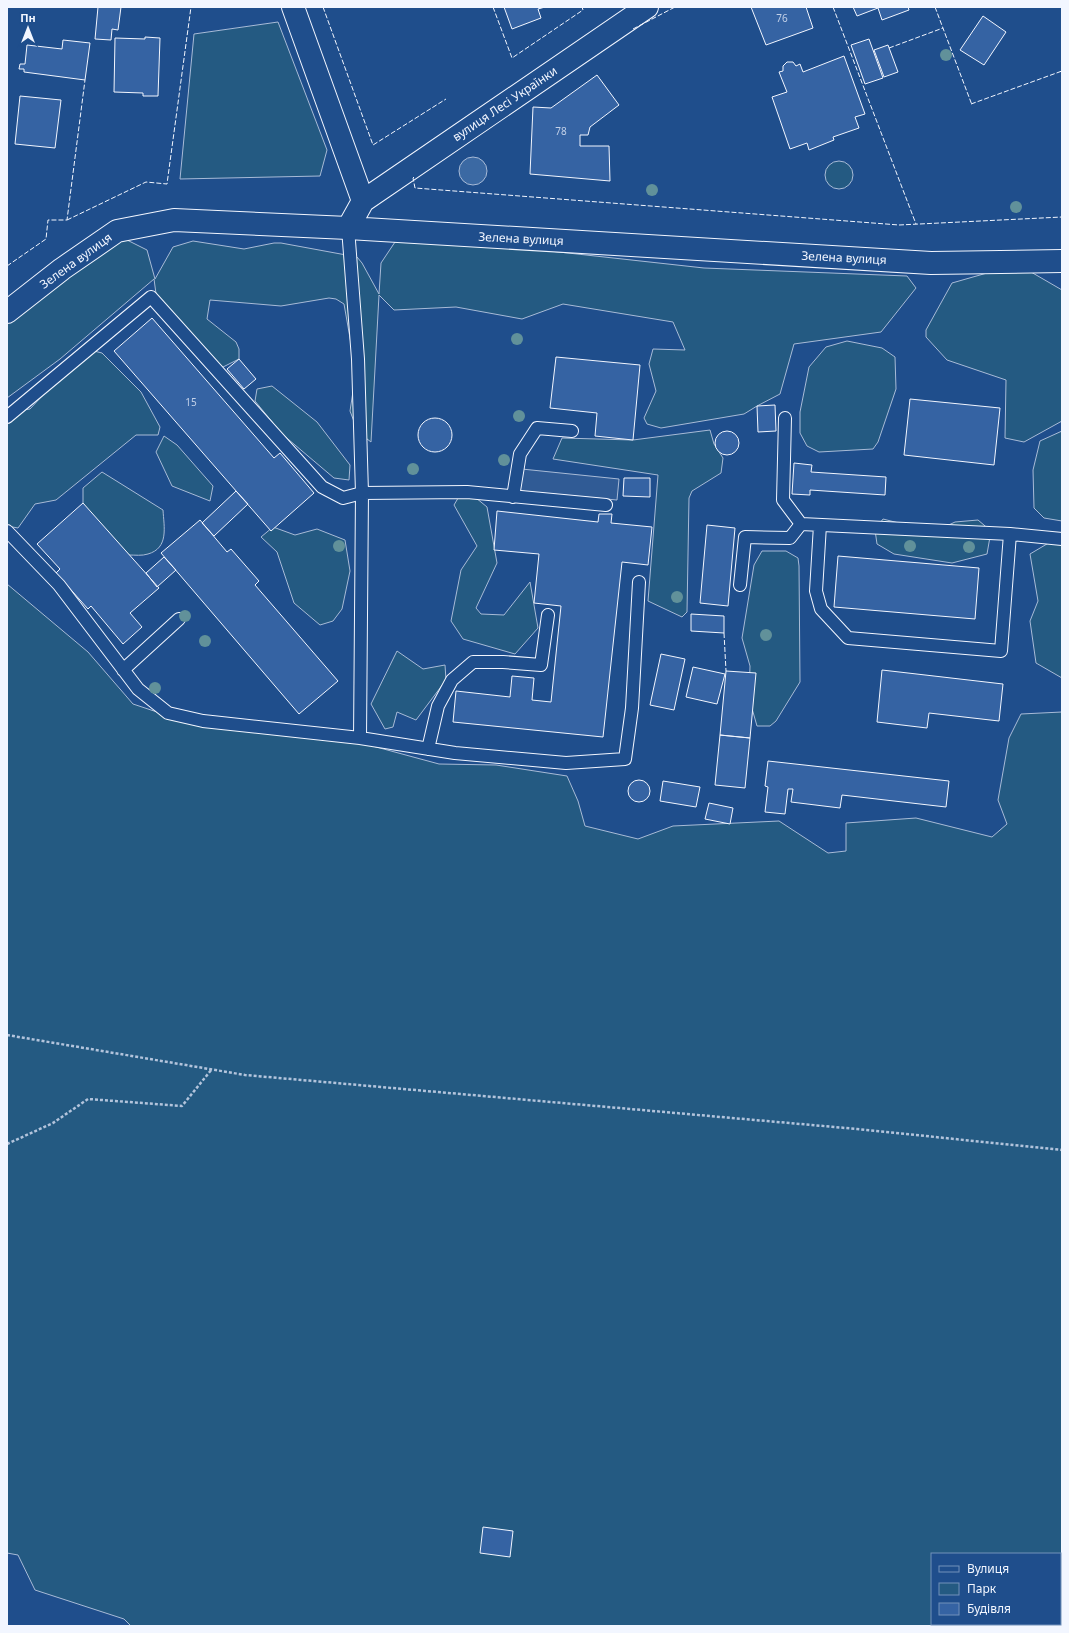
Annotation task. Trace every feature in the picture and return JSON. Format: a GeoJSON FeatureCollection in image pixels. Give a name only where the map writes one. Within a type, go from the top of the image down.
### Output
{"type":"FeatureCollection","features":[{"type":"Feature","properties":{"kind":"street"},"geometry":{"type":"LineString","coordinates":[[293,7],[363,201],[348,228]]}},
{"type":"Feature","properties":{"kind":"street","name":"вулиця Лесі Українки"},"geometry":{"type":"LineString","coordinates":[[363,201],[647,7]]}},
{"type":"Feature","properties":{"kind":"street","name":"Зелена вулиця"},"geometry":{"type":"LineString","coordinates":[[7,312],[62,269],[117,231],[174,220],[348,228],[930,263],[1062,261]]}},
{"type":"Feature","properties":{"kind":"lane"},"geometry":{"type":"LineString","coordinates":[[348,228],[358,358],[362,493],[360,738]]}},
{"type":"Feature","properties":{"kind":"lane"},"geometry":{"type":"LineString","coordinates":[[7,417],[151,297],[322,487],[342,498],[362,493],[466,492],[606,505]]}},
{"type":"Feature","properties":{"kind":"lane"},"geometry":{"type":"LineString","coordinates":[[784,418],[782,500],[801,524],[1010,534],[1062,539]]}},
{"type":"Feature","properties":{"kind":"lane"},"geometry":{"type":"LineString","coordinates":[[512,497],[520,454],[536,428],[572,431]]}},
{"type":"Feature","properties":{"kind":"lane"},"geometry":{"type":"LineString","coordinates":[[740,586],[745,537],[790,538],[801,524]]}},
{"type":"Feature","properties":{"kind":"lane"},"geometry":{"type":"LineString","coordinates":[[820,525],[816,591],[821,610],[848,638],[1001,651],[1010,534]]}},
{"type":"Feature","properties":{"kind":"lane"},"geometry":{"type":"LineString","coordinates":[[7,531],[59,585],[138,689],[168,712],[204,721],[360,738],[455,753],[566,763],[625,759],[632,708],[639,582]]}},
{"type":"Feature","properties":{"kind":"lane"},"geometry":{"type":"LineString","coordinates":[[428,749],[438,706],[452,680],[473,662],[503,662],[541,665],[548,615]]}},
{"type":"Feature","properties":{"kind":"lane"},"geometry":{"type":"LineString","coordinates":[[123,670],[180,619]]}},
{"type":"Feature","properties":{"kind":"path"},"geometry":{"type":"LineString","coordinates":[[7,1035],[245,1074],[856,1129],[1062,1150]]}},
{"type":"Feature","properties":{"kind":"path"},"geometry":{"type":"LineString","coordinates":[[7,1144],[53,1123],[88,1099],[182,1106],[212,1069]]}},
{"type":"Feature","properties":{"kind":"green space"},"geometry":{"type":"Polygon","coordinates":[[[278,22],[327,150],[320,176],[180,179],[194,34],[278,22]]]}},
{"type":"Feature","properties":{"kind":"green space"},"geometry":{"type":"Polygon","coordinates":[[[839,161],[849,165],[853,175],[849,185],[839,189],[829,185],[825,175],[829,165],[839,161]]]}},
{"type":"Feature","properties":{"kind":"green space"},"geometry":{"type":"Polygon","coordinates":[[[125,239],[147,250],[155,279],[173,247],[193,241],[244,249],[281,243],[357,257],[362,263],[379,294],[381,263],[395,242],[450,240],[704,268],[907,276],[916,288],[881,332],[794,344],[780,394],[744,414],[661,428],[647,424],[644,418],[656,391],[649,364],[653,349],[685,350],[673,322],[563,304],[522,319],[456,307],[394,310],[379,295],[371,442],[358,432],[350,411],[356,372],[344,304],[336,299],[329,298],[281,306],[210,300],[207,319],[236,342],[239,349],[239,359],[219,369],[157,301],[154,279],[60,359],[7,398],[7,318],[66,275],[125,239]]]}},
{"type":"Feature","properties":{"kind":"green space"},"geometry":{"type":"Polygon","coordinates":[[[1001,269],[1031,272],[1062,290],[1062,421],[1024,442],[1005,438],[1006,380],[947,360],[926,337],[926,330],[952,283],[1001,269]]]}},
{"type":"Feature","properties":{"kind":"green space"},"geometry":{"type":"Polygon","coordinates":[[[847,341],[882,348],[895,357],[896,389],[878,442],[873,449],[819,452],[807,446],[800,433],[800,412],[809,367],[826,347],[847,341]]]}},
{"type":"Feature","properties":{"kind":"green space"},"geometry":{"type":"Polygon","coordinates":[[[94,351],[102,353],[141,392],[160,427],[158,435],[136,435],[56,500],[35,504],[18,528],[7,526],[7,412],[30,409],[80,355],[94,351]]]}},
{"type":"Feature","properties":{"kind":"green space"},"geometry":{"type":"Polygon","coordinates":[[[272,386],[317,422],[350,465],[349,480],[334,478],[282,434],[255,401],[257,389],[272,386]]]}},
{"type":"Feature","properties":{"kind":"green space"},"geometry":{"type":"Polygon","coordinates":[[[710,430],[714,444],[723,458],[721,473],[692,491],[689,498],[687,612],[682,617],[648,601],[658,475],[553,459],[562,438],[633,440],[710,430]]]}},
{"type":"Feature","properties":{"kind":"green space"},"geometry":{"type":"Polygon","coordinates":[[[1062,431],[1062,521],[1044,518],[1034,508],[1033,470],[1040,441],[1062,431]]]}},
{"type":"Feature","properties":{"kind":"green space"},"geometry":{"type":"Polygon","coordinates":[[[164,436],[177,445],[213,486],[210,501],[172,486],[156,452],[164,436]]]}},
{"type":"Feature","properties":{"kind":"green space"},"geometry":{"type":"Polygon","coordinates":[[[102,472],[163,510],[164,536],[159,547],[155,551],[143,555],[129,555],[86,509],[83,503],[83,488],[102,472]]]}},
{"type":"Feature","properties":{"kind":"green space"},"geometry":{"type":"Polygon","coordinates":[[[464,488],[487,507],[497,563],[476,608],[481,614],[504,615],[530,582],[538,628],[515,654],[463,639],[451,621],[461,570],[477,546],[454,505],[464,488]]]}},
{"type":"Feature","properties":{"kind":"green space"},"geometry":{"type":"Polygon","coordinates":[[[883,519],[934,532],[955,522],[978,520],[991,531],[987,554],[952,563],[894,554],[877,544],[875,530],[883,519]]]}},
{"type":"Feature","properties":{"kind":"green space"},"geometry":{"type":"Polygon","coordinates":[[[273,527],[295,535],[317,529],[345,540],[350,571],[342,609],[333,621],[320,625],[294,603],[277,552],[261,537],[273,527]]]}},
{"type":"Feature","properties":{"kind":"green space"},"geometry":{"type":"Polygon","coordinates":[[[1062,535],[1062,678],[1036,663],[1030,621],[1038,601],[1030,554],[1062,535]]]}},
{"type":"Feature","properties":{"kind":"green space"},"geometry":{"type":"Polygon","coordinates":[[[762,551],[786,551],[798,558],[799,566],[800,682],[776,721],[770,726],[757,726],[749,698],[750,666],[742,638],[754,565],[762,551]]]}},
{"type":"Feature","properties":{"kind":"green space"},"geometry":{"type":"Polygon","coordinates":[[[7,584],[88,652],[133,704],[196,725],[343,738],[439,764],[496,765],[567,776],[578,801],[585,826],[638,839],[673,826],[779,821],[828,853],[846,851],[846,823],[916,818],[992,837],[1007,824],[998,800],[1009,738],[1021,714],[1062,712],[1062,1626],[131,1626],[124,1619],[35,1590],[18,1555],[7,1553],[7,584]]]}},
{"type":"Feature","properties":{"kind":"green space"},"geometry":{"type":"Polygon","coordinates":[[[397,651],[423,669],[445,665],[446,680],[416,720],[397,712],[393,727],[385,729],[371,704],[397,651]]]}},
{"type":"Feature","properties":{"kind":"shaded area"},"geometry":{"type":"Polygon","coordinates":[[[473,157],[483,161],[487,171],[483,181],[473,185],[463,181],[459,171],[463,161],[473,157]]]}},
{"type":"Feature","properties":{"kind":"shaded area"},"geometry":{"type":"Polygon","coordinates":[[[512,468],[619,479],[617,500],[509,490],[512,468]]]}},
{"type":"Feature","properties":{"kind":"building"},"geometry":{"type":"Polygon","coordinates":[[[98,7],[121,7],[118,30],[112,29],[111,40],[95,39],[98,7]]]}},
{"type":"Feature","properties":{"kind":"building"},"geometry":{"type":"Polygon","coordinates":[[[504,7],[545,7],[538,9],[541,18],[512,29],[504,7]]]}},
{"type":"Feature","properties":{"kind":"building"},"geometry":{"type":"Polygon","coordinates":[[[751,7],[806,7],[813,28],[766,45],[751,7]]]}},
{"type":"Feature","properties":{"kind":"building"},"geometry":{"type":"Polygon","coordinates":[[[853,7],[908,7],[909,10],[882,20],[878,8],[857,16],[853,7]]]}},
{"type":"Feature","properties":{"kind":"building"},"geometry":{"type":"Polygon","coordinates":[[[983,16],[1006,32],[984,65],[960,50],[983,16]]]}},
{"type":"Feature","properties":{"kind":"building"},"geometry":{"type":"Polygon","coordinates":[[[145,37],[160,38],[158,96],[143,96],[143,93],[114,92],[115,38],[145,39],[145,37]]]}},
{"type":"Feature","properties":{"kind":"building"},"geometry":{"type":"Polygon","coordinates":[[[869,39],[883,78],[865,84],[851,45],[869,39]]]}},
{"type":"Feature","properties":{"kind":"building"},"geometry":{"type":"Polygon","coordinates":[[[63,40],[90,43],[85,80],[24,72],[24,69],[19,69],[20,64],[25,64],[27,45],[62,49],[63,40]]]}},
{"type":"Feature","properties":{"kind":"building"},"geometry":{"type":"Polygon","coordinates":[[[888,45],[898,72],[884,77],[874,50],[888,45]]]}},
{"type":"Feature","properties":{"kind":"building"},"geometry":{"type":"Polygon","coordinates":[[[844,56],[865,114],[855,117],[859,128],[833,137],[834,140],[809,150],[807,143],[790,149],[772,97],[787,92],[779,72],[783,71],[783,66],[787,62],[793,62],[796,66],[800,64],[803,72],[844,56]]]}},
{"type":"Feature","properties":{"kind":"building"},"geometry":{"type":"Polygon","coordinates":[[[597,75],[619,105],[590,127],[588,135],[580,135],[580,146],[609,146],[610,181],[530,174],[533,107],[551,108],[597,75]]]}},
{"type":"Feature","properties":{"kind":"building"},"geometry":{"type":"Polygon","coordinates":[[[20,96],[61,100],[55,148],[15,144],[20,96]]]}},
{"type":"Feature","properties":{"kind":"building"},"geometry":{"type":"Polygon","coordinates":[[[152,318],[274,458],[280,453],[314,493],[271,531],[114,351],[152,318]]]}},
{"type":"Feature","properties":{"kind":"building"},"geometry":{"type":"Polygon","coordinates":[[[556,357],[640,365],[633,440],[595,436],[597,413],[550,408],[556,357]]]}},
{"type":"Feature","properties":{"kind":"building"},"geometry":{"type":"Polygon","coordinates":[[[239,359],[256,379],[244,389],[227,369],[239,359]]]}},
{"type":"Feature","properties":{"kind":"building"},"geometry":{"type":"Polygon","coordinates":[[[910,399],[1000,408],[994,465],[904,455],[910,399]]]}},
{"type":"Feature","properties":{"kind":"building"},"geometry":{"type":"Polygon","coordinates":[[[775,405],[776,431],[758,432],[757,406],[775,405]]]}},
{"type":"Feature","properties":{"kind":"building"},"geometry":{"type":"Polygon","coordinates":[[[435,418],[447,423],[452,435],[447,447],[435,452],[423,447],[418,435],[423,423],[435,418]]]}},
{"type":"Feature","properties":{"kind":"building"},"geometry":{"type":"Polygon","coordinates":[[[727,431],[736,434],[739,443],[736,452],[727,455],[718,452],[715,443],[718,434],[727,431]]]}},
{"type":"Feature","properties":{"kind":"building"},"geometry":{"type":"Polygon","coordinates":[[[794,463],[812,465],[811,472],[886,477],[885,495],[810,490],[810,495],[792,494],[794,463]]]}},
{"type":"Feature","properties":{"kind":"building"},"geometry":{"type":"Polygon","coordinates":[[[624,478],[650,478],[650,497],[623,496],[624,478]]]}},
{"type":"Feature","properties":{"kind":"building"},"geometry":{"type":"Polygon","coordinates":[[[236,491],[248,504],[214,536],[202,523],[236,491]]]}},
{"type":"Feature","properties":{"kind":"building"},"geometry":{"type":"Polygon","coordinates":[[[83,503],[159,588],[130,613],[142,627],[123,644],[91,606],[88,609],[56,573],[60,569],[37,544],[83,503]]]}},
{"type":"Feature","properties":{"kind":"building"},"geometry":{"type":"Polygon","coordinates":[[[497,511],[598,522],[599,514],[612,514],[611,523],[652,527],[648,565],[622,562],[603,737],[453,722],[456,691],[510,697],[512,676],[534,678],[532,700],[551,702],[561,606],[534,603],[539,554],[494,550],[497,511]]]}},
{"type":"Feature","properties":{"kind":"building"},"geometry":{"type":"Polygon","coordinates":[[[200,520],[227,552],[231,549],[259,581],[255,585],[338,681],[299,714],[161,553],[200,520]]]}},
{"type":"Feature","properties":{"kind":"building"},"geometry":{"type":"Polygon","coordinates":[[[707,525],[735,528],[728,606],[700,603],[707,525]]]}},
{"type":"Feature","properties":{"kind":"building"},"geometry":{"type":"Polygon","coordinates":[[[838,556],[979,568],[975,619],[834,607],[838,556]]]}},
{"type":"Feature","properties":{"kind":"building"},"geometry":{"type":"Polygon","coordinates":[[[164,557],[176,570],[157,587],[146,573],[164,557]]]}},
{"type":"Feature","properties":{"kind":"building"},"geometry":{"type":"Polygon","coordinates":[[[691,614],[724,616],[724,633],[691,631],[691,614]]]}},
{"type":"Feature","properties":{"kind":"building"},"geometry":{"type":"Polygon","coordinates":[[[661,654],[685,659],[674,710],[650,705],[661,654]]]}},
{"type":"Feature","properties":{"kind":"building"},"geometry":{"type":"Polygon","coordinates":[[[693,667],[725,674],[717,704],[686,697],[693,667]]]}},
{"type":"Feature","properties":{"kind":"building"},"geometry":{"type":"Polygon","coordinates":[[[882,670],[1003,684],[999,721],[929,713],[927,728],[877,722],[882,670]]]}},
{"type":"Feature","properties":{"kind":"building"},"geometry":{"type":"Polygon","coordinates":[[[726,671],[756,673],[750,738],[720,735],[726,671]]]}},
{"type":"Feature","properties":{"kind":"building"},"geometry":{"type":"Polygon","coordinates":[[[720,735],[750,738],[745,788],[715,785],[720,735]]]}},
{"type":"Feature","properties":{"kind":"building"},"geometry":{"type":"Polygon","coordinates":[[[768,761],[949,781],[946,807],[842,795],[840,808],[791,802],[793,789],[788,789],[785,814],[765,812],[768,787],[765,786],[768,761]]]}},
{"type":"Feature","properties":{"kind":"building"},"geometry":{"type":"Polygon","coordinates":[[[639,780],[647,783],[650,791],[647,799],[639,802],[631,799],[628,791],[631,783],[639,780]]]}},
{"type":"Feature","properties":{"kind":"building"},"geometry":{"type":"Polygon","coordinates":[[[663,781],[700,787],[696,807],[660,801],[663,781]]]}},
{"type":"Feature","properties":{"kind":"building"},"geometry":{"type":"Polygon","coordinates":[[[709,803],[733,808],[730,824],[705,819],[709,803]]]}},
{"type":"Feature","properties":{"kind":"building"},"geometry":{"type":"Polygon","coordinates":[[[483,1527],[513,1531],[510,1557],[480,1553],[483,1527]]]}},
{"type":"Feature","properties":{"kind":"fence"},"geometry":{"type":"LineString","coordinates":[[67,220],[146,182],[167,184],[191,7]]}},
{"type":"Feature","properties":{"kind":"fence"},"geometry":{"type":"LineString","coordinates":[[323,7],[373,145],[446,99]]}},
{"type":"Feature","properties":{"kind":"fence"},"geometry":{"type":"LineString","coordinates":[[493,7],[512,58],[583,10],[582,7]]}},
{"type":"Feature","properties":{"kind":"fence"},"geometry":{"type":"LineString","coordinates":[[633,29],[675,7]]}},
{"type":"Feature","properties":{"kind":"fence"},"geometry":{"type":"LineString","coordinates":[[833,7],[916,224]]}},
{"type":"Feature","properties":{"kind":"fence"},"geometry":{"type":"LineString","coordinates":[[935,7],[972,105]]}},
{"type":"Feature","properties":{"kind":"fence"},"geometry":{"type":"LineString","coordinates":[[889,48],[943,28]]}},
{"type":"Feature","properties":{"kind":"fence"},"geometry":{"type":"LineString","coordinates":[[971,104],[1062,71]]}},
{"type":"Feature","properties":{"kind":"fence"},"geometry":{"type":"LineString","coordinates":[[7,266],[46,239],[48,220],[67,220],[85,80]]}},
{"type":"Feature","properties":{"kind":"fence"},"geometry":{"type":"LineString","coordinates":[[414,177],[415,188],[899,225],[1062,217]]}},
{"type":"Feature","properties":{"kind":"fence"},"geometry":{"type":"LineString","coordinates":[[724,633],[726,671]]}}]}
